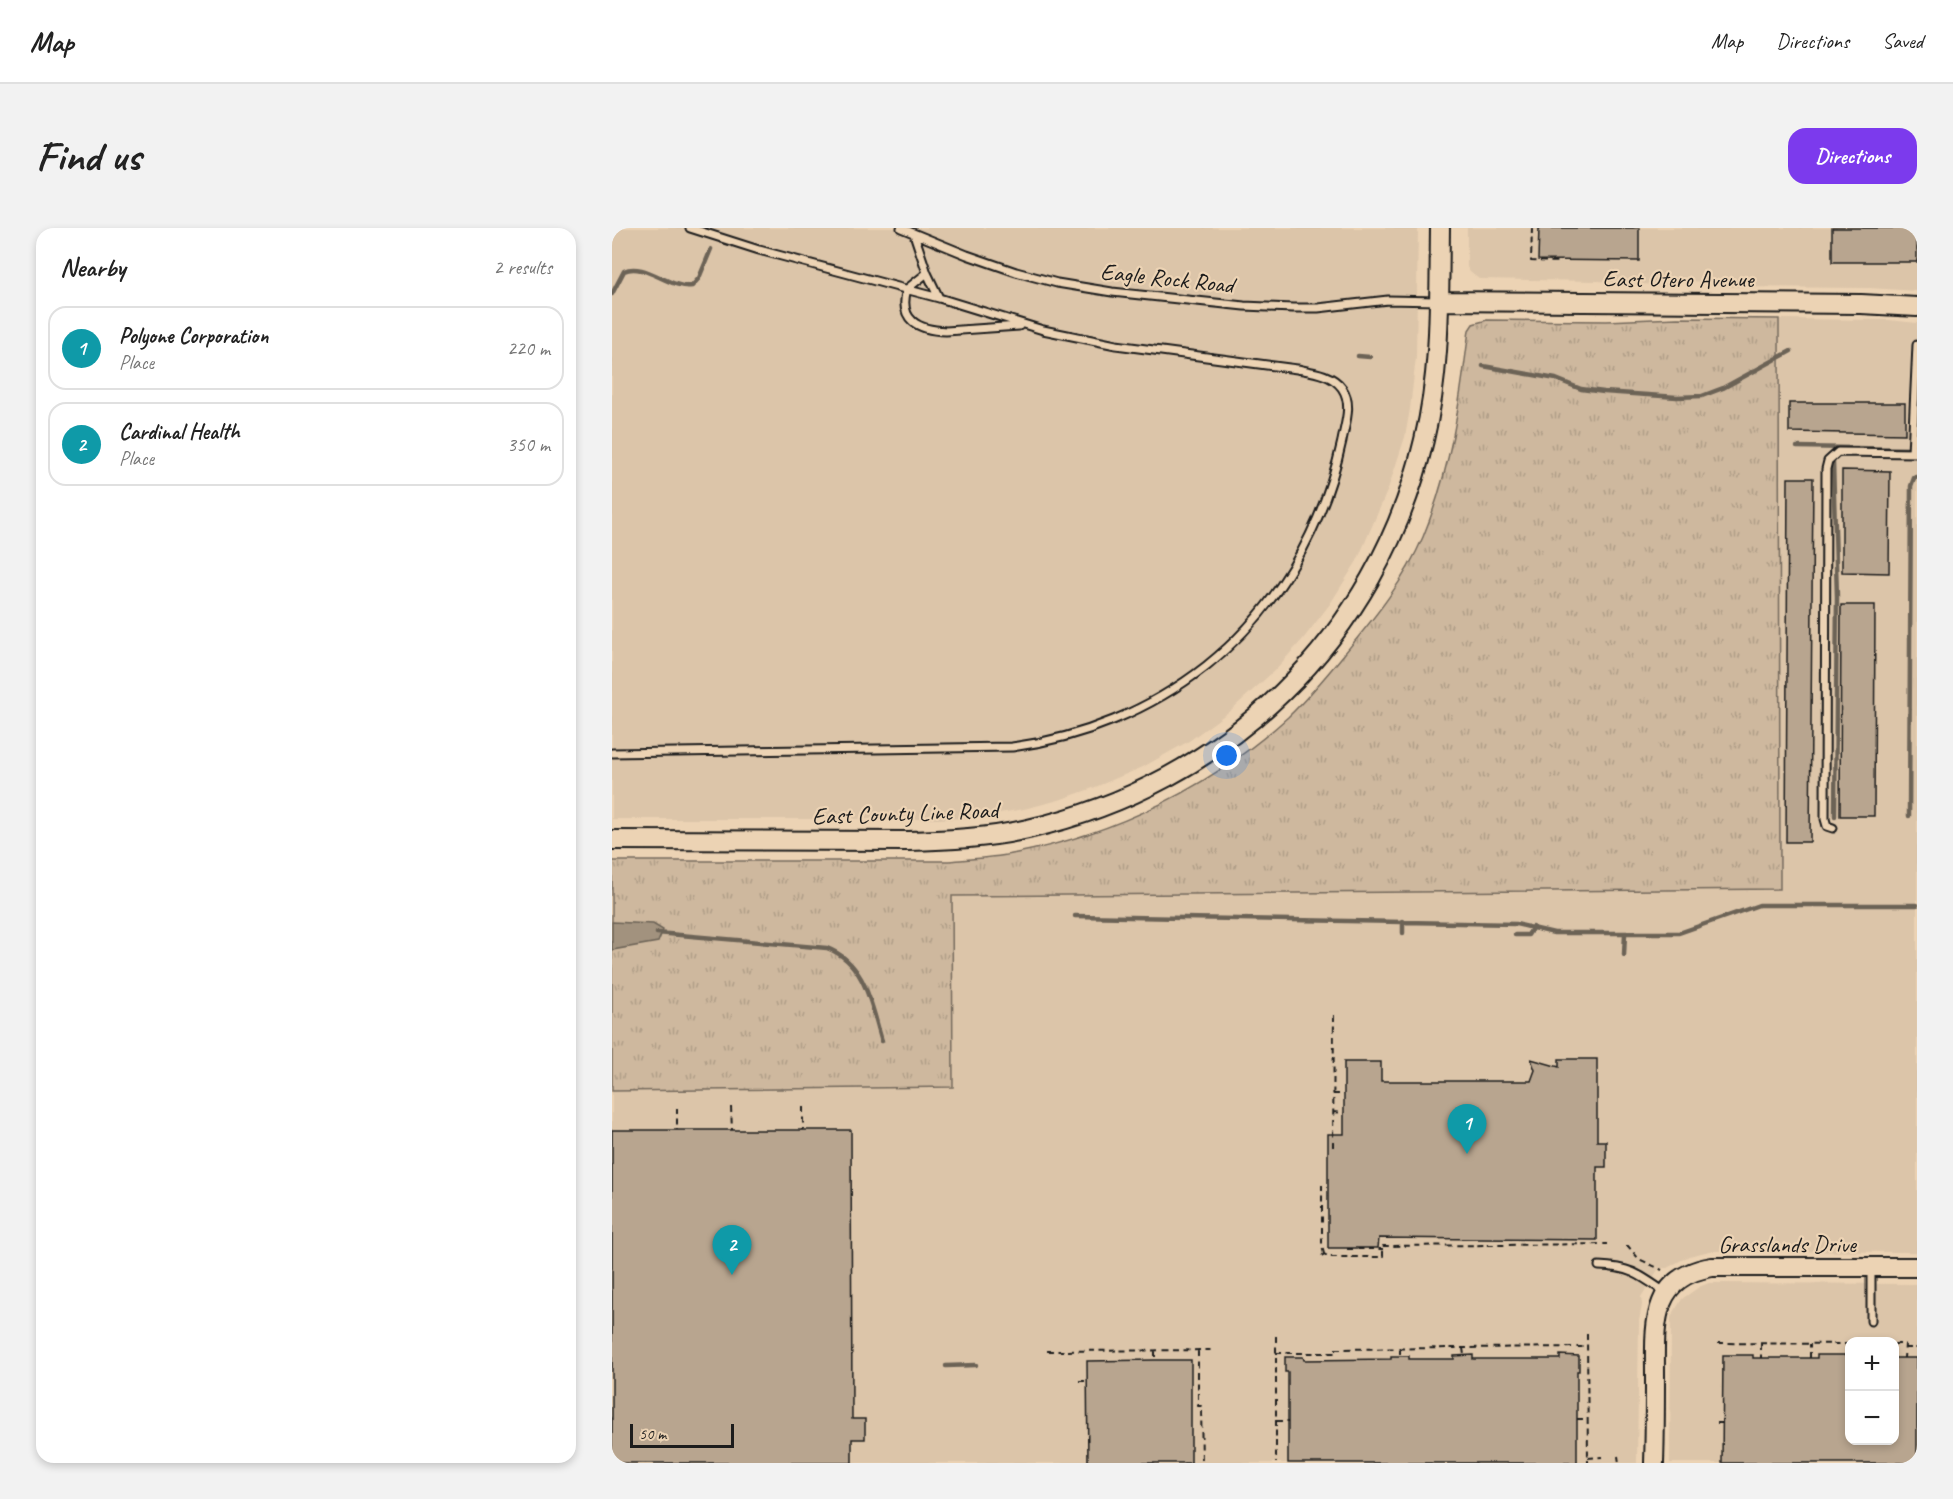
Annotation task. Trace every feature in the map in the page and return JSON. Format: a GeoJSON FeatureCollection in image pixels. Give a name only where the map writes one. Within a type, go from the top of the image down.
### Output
{"type":"FeatureCollection","features":[{"type":"Feature","properties":{"kind":"main road","name":"East County Line Road"},"geometry":{"type":"LineString","coordinates":[[612,840],[948,840],[1027,830],[1090,812],[1158,783],[1220,745],[1273,702],[1317,657],[1347,616],[1377,567],[1400,517],[1418,464],[1429,416],[1439,340],[1440,228]]}},
{"type":"Feature","properties":{"kind":"main road","name":"East Otero Avenue"},"geometry":{"type":"LineString","coordinates":[[1439,301],[1861,304],[1917,307]]}},
{"type":"Feature","properties":{"kind":"main road","name":"Grasslands Drive"},"geometry":{"type":"LineString","coordinates":[[1666,1293],[1686,1275],[1712,1267],[1917,1268]]}},
{"type":"Feature","properties":{"kind":"main road"},"geometry":{"type":"LineString","coordinates":[[1654,1463],[1655,1326],[1658,1309],[1666,1293]]}},
{"type":"Feature","properties":{"kind":"lane"},"geometry":{"type":"LineString","coordinates":[[612,753],[1012,747],[1038,743],[1101,725],[1157,699],[1204,667],[1266,606],[1297,560],[1323,509],[1338,461],[1346,421],[1348,407],[1344,391],[1339,384],[1328,377],[1297,369],[1096,342],[1025,326],[939,298],[800,262],[690,228]]}},
{"type":"Feature","properties":{"kind":"lane","name":"Eagle Rock Road"},"geometry":{"type":"LineString","coordinates":[[901,228],[993,265],[1057,283],[1121,293],[1244,306],[1293,308],[1330,307],[1388,300],[1439,301]]}},
{"type":"Feature","properties":{"kind":"lane"},"geometry":{"type":"LineString","coordinates":[[914,234],[927,273],[939,298]]}},
{"type":"Feature","properties":{"kind":"lane"},"geometry":{"type":"LineString","coordinates":[[927,273],[907,289],[903,306],[907,315],[921,327],[934,331],[1025,326]]}},
{"type":"Feature","properties":{"kind":"lane"},"geometry":{"type":"LineString","coordinates":[[1833,828],[1827,826],[1825,819],[1826,469],[1828,461],[1838,452],[1914,453],[1917,345]]}},
{"type":"Feature","properties":{"kind":"lane"},"geometry":{"type":"LineString","coordinates":[[1599,1266],[1616,1266],[1632,1271],[1666,1293]]}},
{"type":"Feature","properties":{"kind":"lane"},"geometry":{"type":"LineString","coordinates":[[1870,1321],[1871,1267]]}},
{"type":"Feature","properties":{"kind":"path"},"geometry":{"type":"LineString","coordinates":[[1532,228],[1531,261],[1561,262]]}},
{"type":"Feature","properties":{"kind":"path"},"geometry":{"type":"LineString","coordinates":[[1333,1148],[1334,1012]]}},
{"type":"Feature","properties":{"kind":"path"},"geometry":{"type":"LineString","coordinates":[[1333,1094],[1344,1094]]}},
{"type":"Feature","properties":{"kind":"path"},"geometry":{"type":"LineString","coordinates":[[731,1107],[732,1130]]}},
{"type":"Feature","properties":{"kind":"path"},"geometry":{"type":"LineString","coordinates":[[802,1107],[803,1130]]}},
{"type":"Feature","properties":{"kind":"path"},"geometry":{"type":"LineString","coordinates":[[677,1108],[677,1130]]}},
{"type":"Feature","properties":{"kind":"path"},"geometry":{"type":"LineString","coordinates":[[1333,1112],[1344,1113]]}},
{"type":"Feature","properties":{"kind":"path"},"geometry":{"type":"LineString","coordinates":[[1322,1185],[1323,1255],[1383,1257],[1384,1238]]}},
{"type":"Feature","properties":{"kind":"path"},"geometry":{"type":"LineString","coordinates":[[1407,1239],[1407,1246]]}},
{"type":"Feature","properties":{"kind":"path"},"geometry":{"type":"LineString","coordinates":[[1454,1239],[1454,1245]]}},
{"type":"Feature","properties":{"kind":"path"},"geometry":{"type":"LineString","coordinates":[[1517,1239],[1517,1245]]}},
{"type":"Feature","properties":{"kind":"path"},"geometry":{"type":"LineString","coordinates":[[1385,1246],[1606,1244]]}},
{"type":"Feature","properties":{"kind":"path"},"geometry":{"type":"LineString","coordinates":[[1626,1246],[1639,1259],[1662,1270]]}},
{"type":"Feature","properties":{"kind":"path"},"geometry":{"type":"LineString","coordinates":[[1347,1257],[1347,1249],[1383,1250]]}},
{"type":"Feature","properties":{"kind":"path"},"geometry":{"type":"LineString","coordinates":[[1587,1334],[1588,1463]]}},
{"type":"Feature","properties":{"kind":"path"},"geometry":{"type":"LineString","coordinates":[[1276,1336],[1276,1463]]}},
{"type":"Feature","properties":{"kind":"path"},"geometry":{"type":"LineString","coordinates":[[1718,1343],[1845,1344]]}},
{"type":"Feature","properties":{"kind":"path"},"geometry":{"type":"LineString","coordinates":[[1761,1344],[1761,1358]]}},
{"type":"Feature","properties":{"kind":"path"},"geometry":{"type":"LineString","coordinates":[[1810,1344],[1810,1358]]}},
{"type":"Feature","properties":{"kind":"path"},"geometry":{"type":"LineString","coordinates":[[1899,1344],[1905,1344],[1904,1358]]}},
{"type":"Feature","properties":{"kind":"path"},"geometry":{"type":"LineString","coordinates":[[1276,1353],[1297,1355],[1335,1353],[1335,1349],[1587,1347]]}},
{"type":"Feature","properties":{"kind":"path"},"geometry":{"type":"LineString","coordinates":[[1400,1348],[1400,1356]]}},
{"type":"Feature","properties":{"kind":"path"},"geometry":{"type":"LineString","coordinates":[[1463,1348],[1464,1355]]}},
{"type":"Feature","properties":{"kind":"path"},"geometry":{"type":"LineString","coordinates":[[1905,1348],[1917,1348]]}},
{"type":"Feature","properties":{"kind":"path"},"geometry":{"type":"LineString","coordinates":[[1047,1351],[1215,1350]]}},
{"type":"Feature","properties":{"kind":"path"},"geometry":{"type":"LineString","coordinates":[[1155,1351],[1155,1360]]}},
{"type":"Feature","properties":{"kind":"path"},"geometry":{"type":"LineString","coordinates":[[1198,1351],[1198,1406],[1201,1406],[1202,1463]]}},
{"type":"Feature","properties":{"kind":"path"},"geometry":{"type":"LineString","coordinates":[[1191,1369],[1198,1369]]}},
{"type":"Feature","properties":{"kind":"path"},"geometry":{"type":"LineString","coordinates":[[1079,1381],[1087,1381]]}},
{"type":"Feature","properties":{"kind":"path"},"geometry":{"type":"LineString","coordinates":[[1577,1419],[1588,1419]]}},
{"type":"Feature","properties":{"kind":"path"},"geometry":{"type":"LineString","coordinates":[[1276,1421],[1288,1421]]}},
{"type":"Feature","properties":{"kind":"path"},"geometry":{"type":"LineString","coordinates":[[1618,1456],[1619,1463]]}},
{"type":"Feature","properties":{"kind":"path"},"geometry":{"type":"LineString","coordinates":[[1588,1458],[1602,1457]]}},
{"type":"Feature","properties":{"kind":"shaded area"},"geometry":{"type":"Polygon","coordinates":[[[612,228],[1418,228],[1416,357],[1405,437],[1388,489],[1357,561],[1330,604],[1303,639],[1274,671],[1231,710],[1189,741],[1143,767],[1059,800],[1024,809],[969,818],[612,819],[612,228]]]}},
{"type":"Feature","properties":{"kind":"shaded area"},"geometry":{"type":"Polygon","coordinates":[[[1467,228],[1917,228],[1917,291],[1869,288],[1729,287],[1717,282],[1685,281],[1671,286],[1598,281],[1479,279],[1467,267],[1467,228]]]}},
{"type":"Feature","properties":{"kind":"shaded area"},"geometry":{"type":"Polygon","coordinates":[[[1779,319],[1889,320],[1917,323],[1917,1252],[1710,1251],[1689,1256],[1667,1268],[1659,1268],[1641,1297],[1637,1463],[612,1463],[612,1091],[952,1087],[952,896],[1780,889],[1779,319]]]}},
{"type":"Feature","properties":{"kind":"shaded area"},"geometry":{"type":"Polygon","coordinates":[[[612,922],[653,924],[663,930],[658,942],[612,950],[612,922]]]}},
{"type":"Feature","properties":{"kind":"shaded area"},"geometry":{"type":"Polygon","coordinates":[[[1709,1283],[1917,1284],[1917,1463],[1670,1463],[1671,1317],[1682,1299],[1709,1283]]]}},
{"type":"Feature","properties":{"kind":"green space"},"geometry":{"type":"Polygon","coordinates":[[[1677,318],[1779,319],[1780,889],[952,896],[953,1087],[612,1091],[612,861],[949,861],[1012,854],[1050,845],[1124,821],[1159,805],[1226,766],[1288,717],[1318,686],[1378,612],[1398,583],[1416,553],[1441,486],[1458,409],[1469,330],[1473,324],[1487,320],[1607,321],[1677,318]]]}},
{"type":"Feature","properties":{"kind":"building"},"geometry":{"type":"Polygon","coordinates":[[[1539,228],[1639,228],[1639,261],[1538,260],[1539,228]]]}},
{"type":"Feature","properties":{"kind":"building"},"geometry":{"type":"Polygon","coordinates":[[[1832,228],[1917,228],[1917,262],[1832,262],[1832,228]]]}},
{"type":"Feature","properties":{"kind":"building"},"geometry":{"type":"Polygon","coordinates":[[[1789,403],[1905,403],[1905,434],[1789,432],[1789,403]]]}},
{"type":"Feature","properties":{"kind":"building"},"geometry":{"type":"Polygon","coordinates":[[[1842,470],[1890,471],[1889,573],[1842,572],[1842,470]]]}},
{"type":"Feature","properties":{"kind":"building"},"geometry":{"type":"Polygon","coordinates":[[[1788,478],[1813,478],[1810,842],[1786,842],[1788,478]]]}},
{"type":"Feature","properties":{"kind":"building"},"geometry":{"type":"Polygon","coordinates":[[[1841,605],[1875,605],[1874,816],[1840,816],[1841,605]]]}},
{"type":"Feature","properties":{"kind":"building"},"geometry":{"type":"Polygon","coordinates":[[[1531,1059],[1559,1067],[1559,1059],[1597,1059],[1597,1141],[1606,1141],[1606,1167],[1597,1167],[1597,1240],[1379,1238],[1378,1248],[1328,1248],[1328,1134],[1344,1134],[1344,1062],[1381,1062],[1381,1081],[1531,1081],[1535,1070],[1531,1059]]]}},
{"type":"Feature","properties":{"kind":"building"},"geometry":{"type":"Polygon","coordinates":[[[612,1130],[851,1130],[852,1419],[865,1419],[865,1439],[852,1439],[852,1463],[612,1463],[612,1130]]]}},
{"type":"Feature","properties":{"kind":"building"},"geometry":{"type":"Polygon","coordinates":[[[1473,1355],[1473,1359],[1560,1359],[1560,1355],[1579,1356],[1577,1463],[1288,1463],[1288,1372],[1285,1372],[1285,1357],[1303,1357],[1304,1360],[1391,1359],[1391,1356],[1409,1356],[1409,1359],[1454,1359],[1454,1356],[1473,1355]]]}},
{"type":"Feature","properties":{"kind":"building"},"geometry":{"type":"Polygon","coordinates":[[[1723,1355],[1753,1355],[1753,1358],[1817,1358],[1817,1355],[1845,1355],[1845,1445],[1899,1445],[1899,1358],[1917,1358],[1917,1463],[1722,1463],[1723,1355]]]}},
{"type":"Feature","properties":{"kind":"building"},"geometry":{"type":"Polygon","coordinates":[[[1191,1360],[1191,1463],[1088,1463],[1087,1361],[1191,1360]]]}},
{"type":"Feature","properties":{"kind":"waterway"},"geometry":{"type":"LineString","coordinates":[[612,294],[624,271],[632,269],[649,272],[675,284],[692,286],[699,278],[711,249]]}},
{"type":"Feature","properties":{"kind":"waterway"},"geometry":{"type":"LineString","coordinates":[[1483,366],[1556,379],[1581,389],[1677,397],[1702,396],[1723,388],[1791,351]]}},
{"type":"Feature","properties":{"kind":"waterway"},"geometry":{"type":"LineString","coordinates":[[1358,356],[1370,357]]}},
{"type":"Feature","properties":{"kind":"waterway"},"geometry":{"type":"LineString","coordinates":[[1797,447],[1912,449]]}},
{"type":"Feature","properties":{"kind":"waterway"},"geometry":{"type":"LineString","coordinates":[[1835,816],[1837,597],[1833,455],[1838,448]]}},
{"type":"Feature","properties":{"kind":"waterway"},"geometry":{"type":"LineString","coordinates":[[1909,816],[1911,486],[1914,478],[1917,477]]}},
{"type":"Feature","properties":{"kind":"waterway"},"geometry":{"type":"LineString","coordinates":[[1075,916],[1516,924],[1554,933],[1679,933],[1759,905],[1917,905]]}},
{"type":"Feature","properties":{"kind":"waterway"},"geometry":{"type":"LineString","coordinates":[[1403,921],[1403,933]]}},
{"type":"Feature","properties":{"kind":"waterway"},"geometry":{"type":"LineString","coordinates":[[1515,935],[1528,935],[1533,927]]}},
{"type":"Feature","properties":{"kind":"waterway"},"geometry":{"type":"LineString","coordinates":[[657,933],[827,948],[840,955],[859,975],[870,1000],[882,1041]]}},
{"type":"Feature","properties":{"kind":"waterway"},"geometry":{"type":"LineString","coordinates":[[1624,955],[1625,934]]}},
{"type":"Feature","properties":{"kind":"waterway"},"geometry":{"type":"LineString","coordinates":[[946,1366],[976,1365]]}},
{"type":"Feature","properties":{"kind":"place","name":"Polyone Corporation"},"geometry":{"type":"Point","coordinates":[1467,1154]}},
{"type":"Feature","properties":{"kind":"place","name":"Cardinal Health"},"geometry":{"type":"Point","coordinates":[732,1275]}}]}
